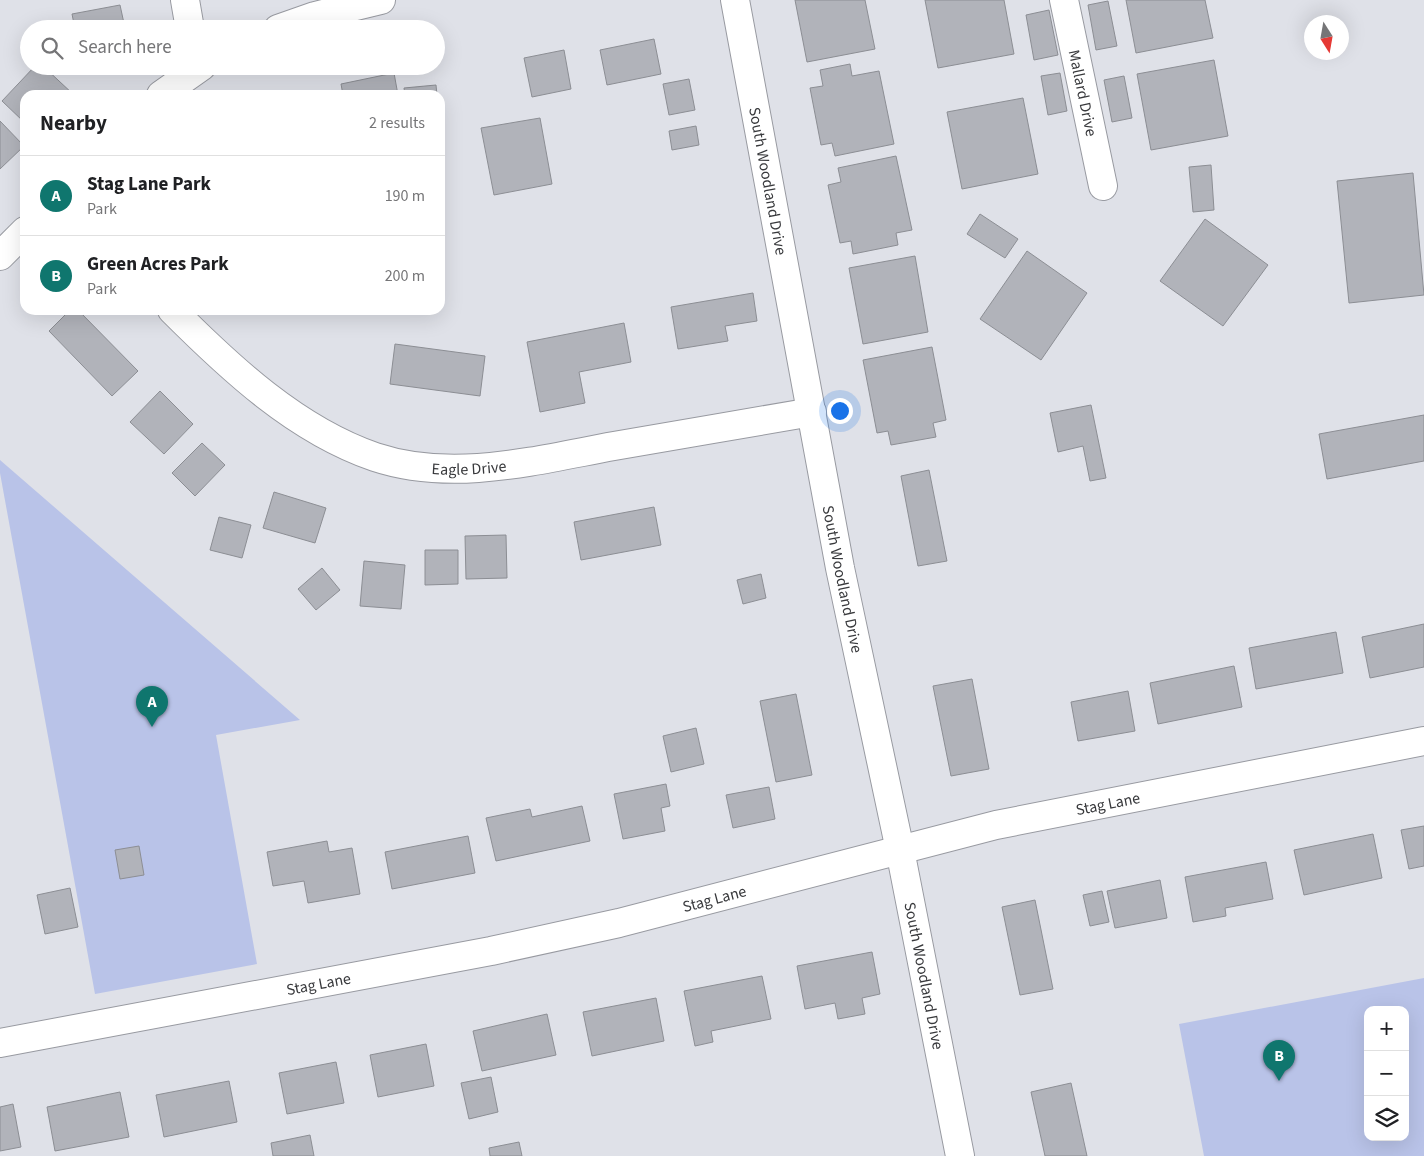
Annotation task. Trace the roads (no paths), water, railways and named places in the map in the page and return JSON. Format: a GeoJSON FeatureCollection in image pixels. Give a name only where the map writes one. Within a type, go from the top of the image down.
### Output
{"type":"FeatureCollection","features":[{"type":"Feature","properties":{"kind":"street"},"geometry":{"type":"LineString","coordinates":[[185,0],[188,20]]}},
{"type":"Feature","properties":{"kind":"street"},"geometry":{"type":"LineString","coordinates":[[304,20],[381,0]]}},
{"type":"Feature","properties":{"kind":"street","name":"South Woodland Drive"},"geometry":{"type":"LineString","coordinates":[[734,0],[840,568],[900,850],[960,1156]]}},
{"type":"Feature","properties":{"kind":"street","name":"Mallard Drive"},"geometry":{"type":"LineString","coordinates":[[1064,0],[1103,186]]}},
{"type":"Feature","properties":{"kind":"street"},"geometry":{"type":"LineString","coordinates":[[168,90],[188,75]]}},
{"type":"Feature","properties":{"kind":"street"},"geometry":{"type":"LineString","coordinates":[[0,256],[20,236]]}},
{"type":"Feature","properties":{"kind":"street","name":"Eagle Drive"},"geometry":{"type":"LineString","coordinates":[[177,315],[242,375],[292,415],[347,446],[377,457],[408,465],[450,468],[509,465],[812,412]]}},
{"type":"Feature","properties":{"kind":"street","name":"Stag Lane"},"geometry":{"type":"LineString","coordinates":[[0,1043],[491,951],[619,924],[996,825],[1424,740]]}},
{"type":"Feature","properties":{"kind":"place","name":"Stag Lane Park"},"geometry":{"type":"Point","coordinates":[152,727]}},
{"type":"Feature","properties":{"kind":"place","name":"Green Acres Park"},"geometry":{"type":"Point","coordinates":[1279,1081]}}]}
